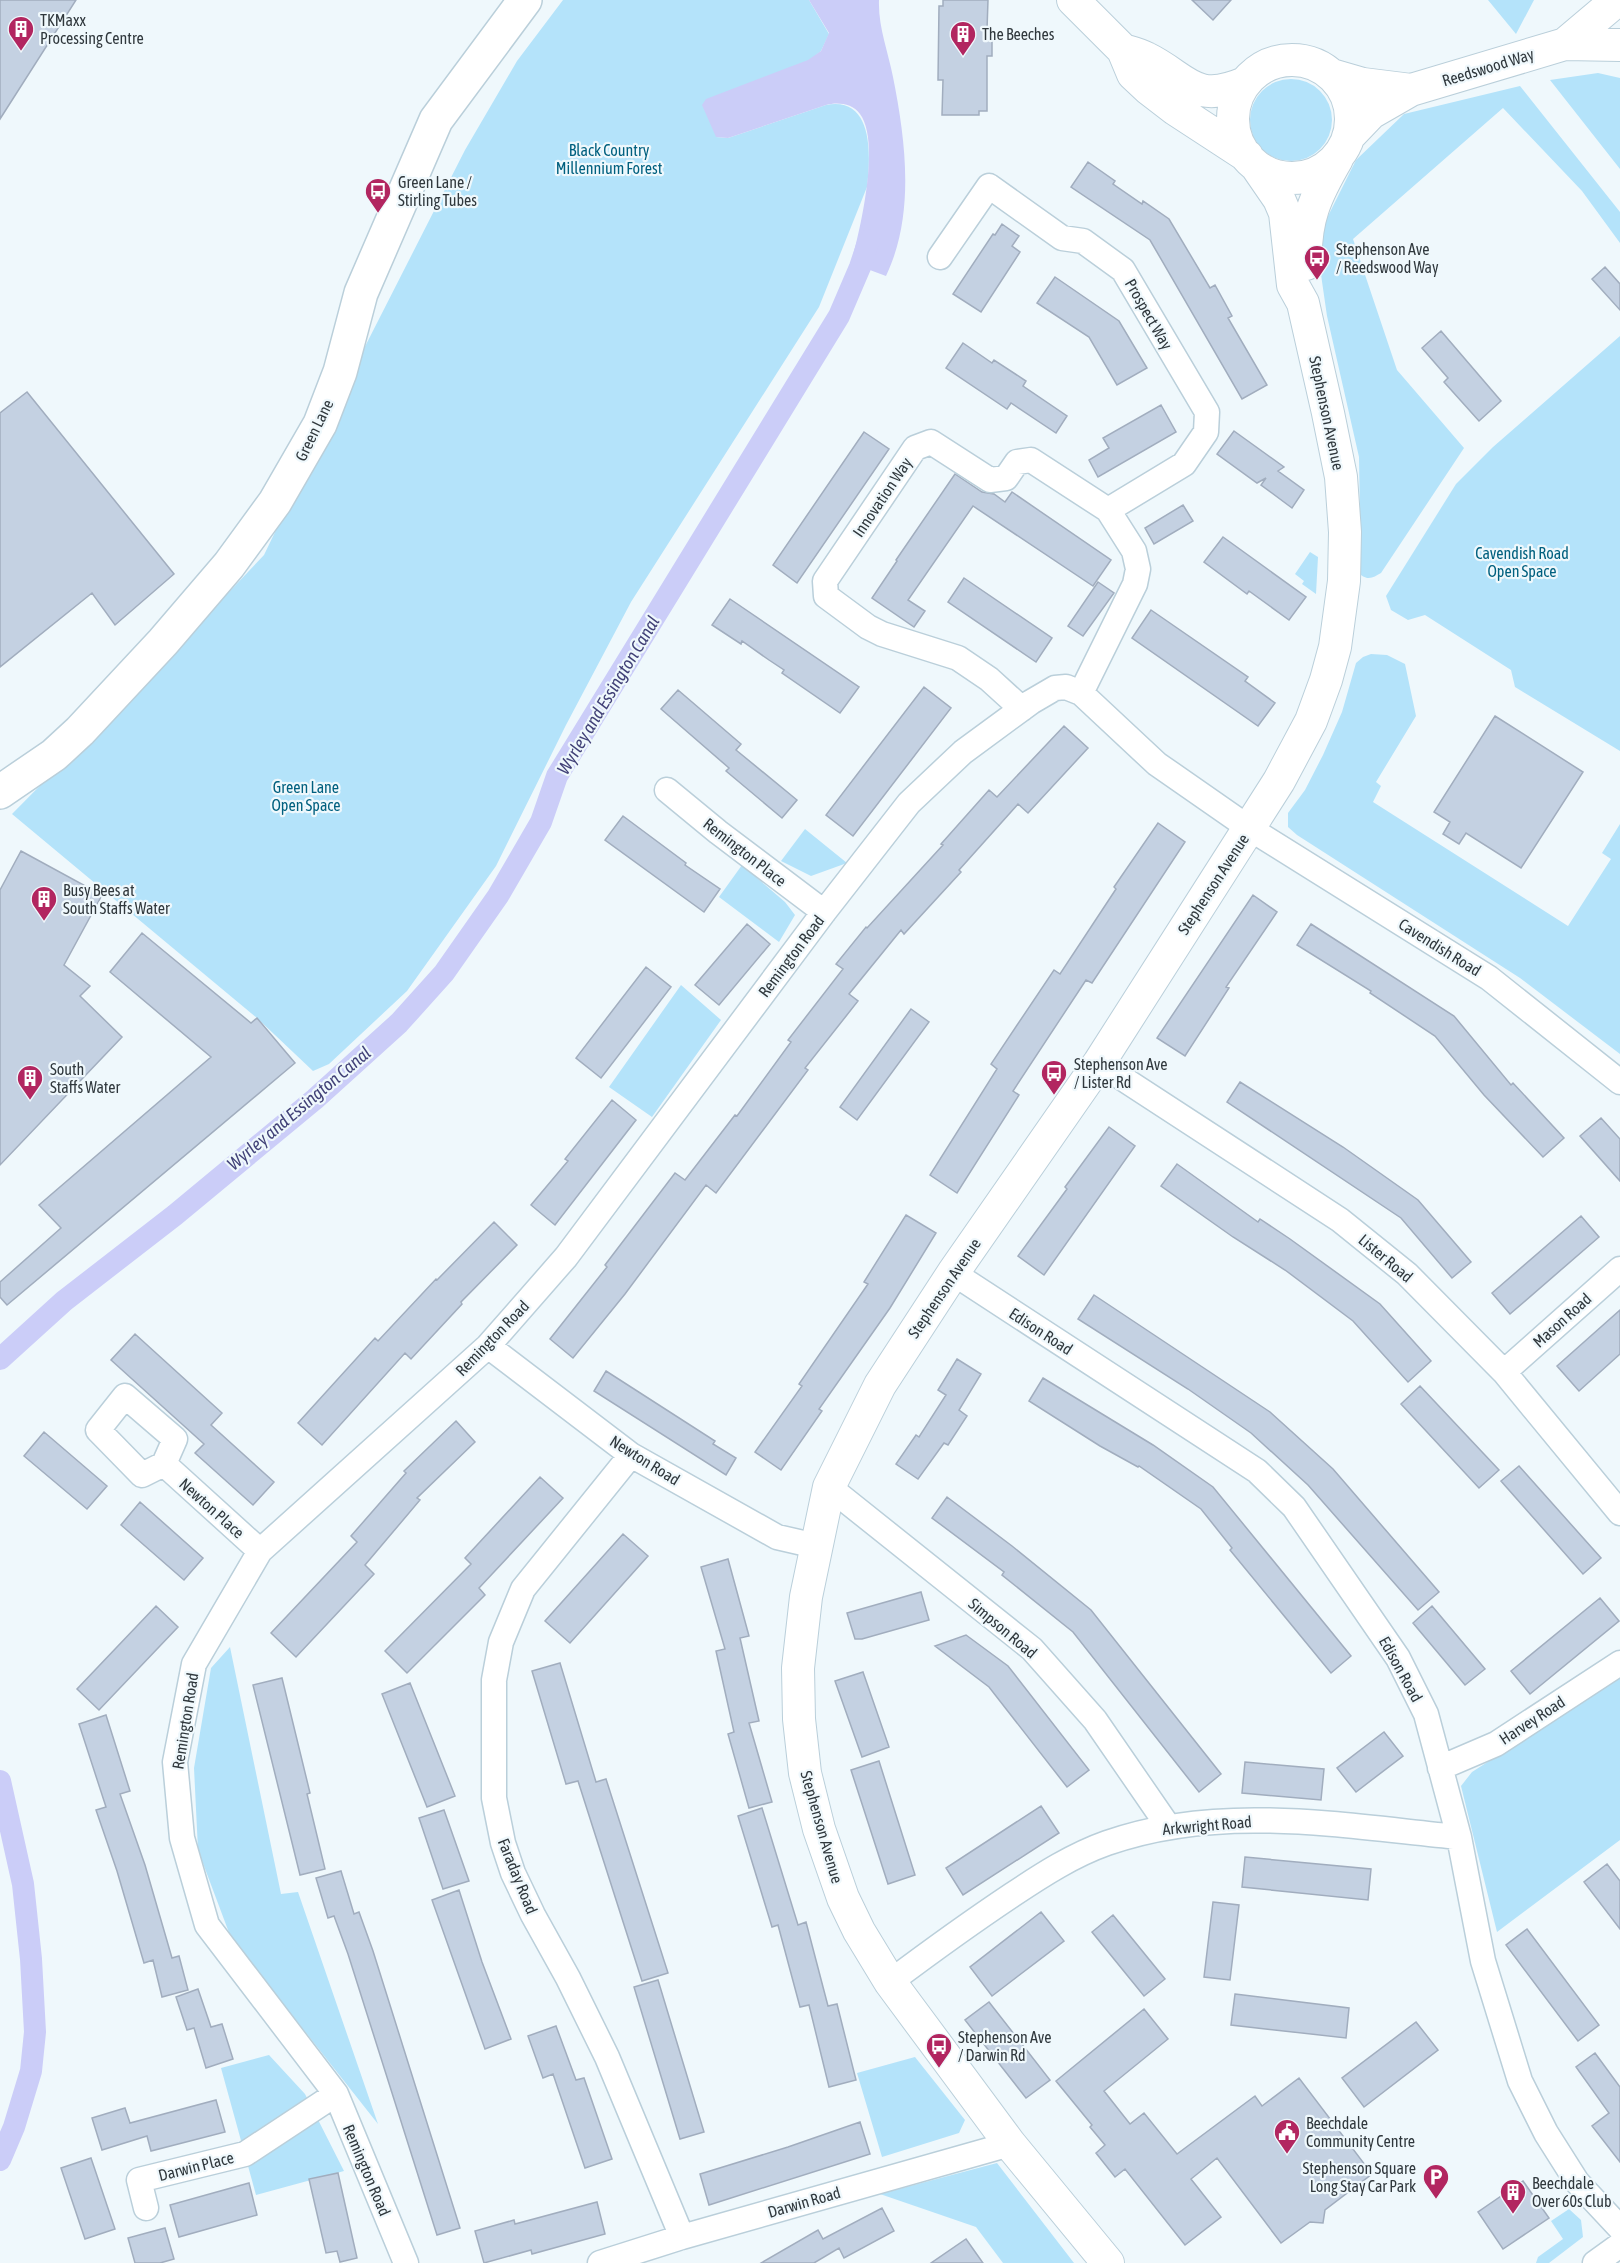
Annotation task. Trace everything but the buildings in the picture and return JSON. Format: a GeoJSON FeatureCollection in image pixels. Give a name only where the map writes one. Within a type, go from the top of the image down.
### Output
{"type":"FeatureCollection","features":[{"type":"Feature","properties":{"kind":"highway","name":"Green Lane"},"geometry":{"type":"LineString","coordinates":[[0,792],[54,755],[80,730],[163,642],[229,565],[275,502],[320,424],[340,372],[361,293],[436,120],[525,0]]}},
{"type":"Feature","properties":{"kind":"street","name":"Stephenson Avenue"},"geometry":{"type":"LineString","coordinates":[[1073,0],[1123,50],[1133,74],[1175,109],[1252,161],[1280,199],[1285,213],[1293,285],[1304,303],[1341,477],[1346,532],[1344,581],[1335,647],[1311,721],[1279,781],[1099,1063],[953,1273],[880,1385],[829,1487],[806,1598],[798,1668],[799,1719],[805,1773],[819,1829],[843,1898],[859,1931],[890,1982],[1010,2144],[1108,2263]]}},
{"type":"Feature","properties":{"kind":"street","name":"Reedswood Way"},"geometry":{"type":"LineString","coordinates":[[1613,0],[1620,25]]}},
{"type":"Feature","properties":{"kind":"street","name":"Reedswood Way"},"geometry":{"type":"LineString","coordinates":[[1556,47],[1610,6],[1613,0]]}},
{"type":"Feature","properties":{"kind":"street","name":"Reedswood Way"},"geometry":{"type":"LineString","coordinates":[[1345,144],[1371,112],[1425,86],[1556,47],[1620,45]]}},
{"type":"Feature","properties":{"kind":"street","name":"Stephenson Avenue"},"geometry":{"type":"LineString","coordinates":[[1123,50],[1145,57],[1183,83],[1198,90],[1227,91],[1245,83]]}},
{"type":"Feature","properties":{"kind":"street"},"geometry":{"type":"LineString","coordinates":[[1296,60],[1315,64],[1332,75],[1344,90],[1350,108],[1351,123],[1345,144],[1330,165],[1313,174],[1294,178],[1275,175],[1252,161],[1237,139],[1233,120],[1236,101],[1245,83],[1259,70],[1277,62],[1296,60]]}},
{"type":"Feature","properties":{"kind":"street","name":"Reedswood Way"},"geometry":{"type":"LineString","coordinates":[[1332,75],[1363,84],[1425,86]]}},
{"type":"Feature","properties":{"kind":"street","name":"Stephenson Avenue"},"geometry":{"type":"LineString","coordinates":[[1304,303],[1308,283],[1306,238],[1310,211],[1323,182],[1345,144]]}},
{"type":"Feature","properties":{"kind":"street","name":"Prospect Way"},"geometry":{"type":"LineString","coordinates":[[940,256],[989,186],[1062,238],[1083,241],[1123,270],[1207,412],[1206,432],[1184,464],[1108,510]]}},
{"type":"Feature","properties":{"kind":"street","name":"Innovation Way"},"geometry":{"type":"LineString","coordinates":[[1022,709],[989,679],[958,658],[882,634],[868,627],[826,596],[825,581],[915,448],[931,442],[990,480],[1006,478],[1017,462],[1031,460],[1108,510],[1134,551],[1138,569],[1135,584],[1081,693]]}},
{"type":"Feature","properties":{"kind":"street","name":"Remington Road"},"geometry":{"type":"LineString","coordinates":[[406,2263],[336,2094],[207,1925],[182,1838],[175,1762],[194,1664],[260,1551],[488,1346],[566,1257],[824,912],[909,803],[963,752],[1022,709],[1055,688],[1065,687],[1081,693]]}},
{"type":"Feature","properties":{"kind":"street"},"geometry":{"type":"LineString","coordinates":[[1081,693],[1157,764],[1249,828]]}},
{"type":"Feature","properties":{"kind":"street","name":"Remington Place"},"geometry":{"type":"LineString","coordinates":[[667,790],[718,832],[824,912]]}},
{"type":"Feature","properties":{"kind":"street","name":"Cavendish Road"},"geometry":{"type":"LineString","coordinates":[[1249,828],[1489,978],[1620,1082]]}},
{"type":"Feature","properties":{"kind":"street","name":"Lister Road"},"geometry":{"type":"LineString","coordinates":[[1099,1063],[1340,1220],[1407,1274],[1504,1372],[1620,1513]]}},
{"type":"Feature","properties":{"kind":"street","name":"Mason Road"},"geometry":{"type":"LineString","coordinates":[[1504,1372],[1620,1269]]}},
{"type":"Feature","properties":{"kind":"street","name":"Edison Road"},"geometry":{"type":"LineString","coordinates":[[953,1273],[1257,1471],[1294,1507],[1398,1658],[1426,1714],[1459,1837],[1483,1961],[1520,2081],[1546,2133],[1577,2182],[1620,2228]]}},
{"type":"Feature","properties":{"kind":"street","name":"Newton Road"},"geometry":{"type":"LineString","coordinates":[[488,1346],[631,1455],[777,1537],[816,1546]]}},
{"type":"Feature","properties":{"kind":"street","name":"Faraday Road"},"geometry":{"type":"LineString","coordinates":[[631,1455],[523,1589],[501,1642],[494,1680],[494,1798],[503,1843],[513,1873],[607,2057],[682,2237]]}},
{"type":"Feature","properties":{"kind":"street","name":"Newton Place"},"geometry":{"type":"LineString","coordinates":[[164,1464],[260,1551]]}},
{"type":"Feature","properties":{"kind":"street","name":"Simpson Road"},"geometry":{"type":"LineString","coordinates":[[829,1487],[1032,1649],[1095,1720],[1168,1826]]}},
{"type":"Feature","properties":{"kind":"street","name":"Harvey Road"},"geometry":{"type":"LineString","coordinates":[[1440,1768],[1496,1744],[1620,1663]]}},
{"type":"Feature","properties":{"kind":"street","name":"Arkwright Road"},"geometry":{"type":"LineString","coordinates":[[890,1982],[976,1918],[1050,1870],[1107,1843],[1168,1826],[1272,1819],[1459,1837]]}},
{"type":"Feature","properties":{"kind":"street","name":"Darwin Place"},"geometry":{"type":"LineString","coordinates":[[146,2208],[139,2180],[245,2154],[336,2094]]}},
{"type":"Feature","properties":{"kind":"street","name":"Darwin Road"},"geometry":{"type":"LineString","coordinates":[[600,2263],[682,2237],[1010,2144]]}},
{"type":"Feature","properties":{"kind":"street"},"geometry":{"type":"LineString","coordinates":[[1595,2263],[1620,2245]]}},
{"type":"Feature","properties":{"kind":"green space","name":"Green Lane Open Space"},"geometry":{"type":"Polygon","coordinates":[[[563,0],[809,0],[829,34],[821,51],[716,137],[728,138],[826,105],[841,105],[853,109],[861,118],[866,130],[869,159],[867,187],[819,307],[631,602],[566,725],[496,866],[407,991],[329,1064],[313,1071],[257,1018],[12,814],[177,647],[264,555],[350,376],[465,150],[517,61],[563,0]]]}},
{"type":"Feature","properties":{"kind":"green space"},"geometry":{"type":"Polygon","coordinates":[[[1488,0],[1534,0],[1516,34],[1488,0]]]}},
{"type":"Feature","properties":{"kind":"green space"},"geometry":{"type":"Polygon","coordinates":[[[1598,73],[1620,78],[1620,169],[1550,80],[1598,73]]]}},
{"type":"Feature","properties":{"kind":"green space"},"geometry":{"type":"Polygon","coordinates":[[[1283,79],[1299,79],[1314,86],[1325,97],[1332,112],[1329,136],[1320,149],[1299,161],[1283,161],[1268,154],[1257,143],[1250,128],[1250,112],[1257,97],[1268,86],[1283,79]]]}},
{"type":"Feature","properties":{"kind":"green space"},"geometry":{"type":"Polygon","coordinates":[[[1520,86],[1620,212],[1620,243],[1582,191],[1503,108],[1353,239],[1397,370],[1464,448],[1381,573],[1367,578],[1361,575],[1359,457],[1327,316],[1316,240],[1356,160],[1404,114],[1520,86]]]}},
{"type":"Feature","properties":{"kind":"green space","name":"Cavendish Road Open Space"},"geometry":{"type":"Polygon","coordinates":[[[1620,336],[1620,751],[1515,687],[1511,670],[1425,615],[1408,620],[1391,610],[1386,596],[1456,484],[1493,447],[1620,336]]]}},
{"type":"Feature","properties":{"kind":"green space"},"geometry":{"type":"Polygon","coordinates":[[[1310,552],[1318,557],[1316,594],[1302,584],[1304,581],[1295,574],[1310,552]]]}},
{"type":"Feature","properties":{"kind":"green space"},"geometry":{"type":"Polygon","coordinates":[[[1371,654],[1387,655],[1405,664],[1416,716],[1376,782],[1381,786],[1373,802],[1568,926],[1611,859],[1602,853],[1620,824],[1620,1054],[1520,978],[1288,827],[1288,813],[1305,790],[1342,712],[1356,663],[1371,654]]]}},
{"type":"Feature","properties":{"kind":"green space"},"geometry":{"type":"Polygon","coordinates":[[[805,829],[847,863],[811,876],[781,861],[805,829]]]}},
{"type":"Feature","properties":{"kind":"green space"},"geometry":{"type":"Polygon","coordinates":[[[742,865],[785,902],[795,915],[779,942],[719,897],[742,865]]]}},
{"type":"Feature","properties":{"kind":"green space"},"geometry":{"type":"Polygon","coordinates":[[[681,985],[721,1020],[652,1117],[609,1087],[681,985]]]}},
{"type":"Feature","properties":{"kind":"green space"},"geometry":{"type":"Polygon","coordinates":[[[230,1647],[281,1894],[298,1892],[378,2124],[231,1938],[198,1850],[194,1768],[211,1668],[230,1647]]]}},
{"type":"Feature","properties":{"kind":"green space"},"geometry":{"type":"Polygon","coordinates":[[[1620,1677],[1620,1840],[1497,1932],[1461,1786],[1472,1772],[1620,1677]]]}},
{"type":"Feature","properties":{"kind":"green space"},"geometry":{"type":"Polygon","coordinates":[[[269,2055],[305,2094],[344,2171],[256,2195],[221,2068],[269,2055]]]}},
{"type":"Feature","properties":{"kind":"green space"},"geometry":{"type":"Polygon","coordinates":[[[915,2057],[965,2120],[959,2133],[882,2157],[857,2073],[915,2057]]]}},
{"type":"Feature","properties":{"kind":"green space"},"geometry":{"type":"Polygon","coordinates":[[[997,2163],[1074,2263],[1003,2263],[976,2227],[880,2194],[997,2163]]]}},
{"type":"Feature","properties":{"kind":"green space"},"geometry":{"type":"Polygon","coordinates":[[[1569,2209],[1581,2220],[1583,2237],[1549,2263],[1536,2263],[1538,2257],[1563,2239],[1551,2221],[1569,2209]]]}},
{"type":"Feature","properties":{"kind":"shaded area"},"geometry":{"type":"Polygon","coordinates":[[[809,0],[879,0],[882,29],[901,127],[905,178],[901,228],[886,276],[851,263],[863,209],[869,165],[866,127],[857,110],[844,104],[830,104],[728,138],[716,137],[702,105],[706,99],[808,60],[821,51],[829,33],[809,0]]]}},
{"type":"Feature","properties":{"kind":"waterway","name":"Wyrley and Essington Canal"},"geometry":{"type":"LineString","coordinates":[[0,1359],[64,1301],[175,1215],[315,1099],[399,1023],[444,973],[498,896],[541,822],[557,776],[839,316],[869,240]]}},
{"type":"Feature","properties":{"kind":"waterway","name":"Wyrley and Essington Canal"},"geometry":{"type":"LineString","coordinates":[[0,1781],[23,1884],[31,1959],[35,2032],[31,2071],[14,2127],[0,2160]]}},
{"type":"Feature","properties":{"kind":"place","name":"TKMaxx Processing Centre"},"geometry":{"type":"Point","coordinates":[21,52]}},
{"type":"Feature","properties":{"kind":"place","name":"The Beeches"},"geometry":{"type":"Point","coordinates":[963,57]}},
{"type":"Feature","properties":{"kind":"place","name":"Green Lane / Stirling Tubes"},"geometry":{"type":"Point","coordinates":[378,214]}},
{"type":"Feature","properties":{"kind":"place","name":"Stephenson Ave / Reedswood Way"},"geometry":{"type":"Point","coordinates":[1317,281]}},
{"type":"Feature","properties":{"kind":"place","name":"Busy Bees at South Staffs Water"},"geometry":{"type":"Point","coordinates":[44,922]}},
{"type":"Feature","properties":{"kind":"place","name":"Stephenson Ave / Lister Rd"},"geometry":{"type":"Point","coordinates":[1054,1096]}},
{"type":"Feature","properties":{"kind":"place","name":"South Staffs Water"},"geometry":{"type":"Point","coordinates":[30,1101]}},
{"type":"Feature","properties":{"kind":"place","name":"Stephenson Ave / Darwin Rd"},"geometry":{"type":"Point","coordinates":[939,2069]}},
{"type":"Feature","properties":{"kind":"place","name":"Beechdale Community Centre"},"geometry":{"type":"Point","coordinates":[1287,2155]}},
{"type":"Feature","properties":{"kind":"place","name":"Stephenson Square Long Stay Car Park"},"geometry":{"type":"Point","coordinates":[1436,2200]}},
{"type":"Feature","properties":{"kind":"place","name":"Beechdale Over 60s Club"},"geometry":{"type":"Point","coordinates":[1513,2215]}},
{"type":"Feature","properties":{"kind":"park label","name":"Black Country Millennium Forest"},"geometry":{"type":"Point","coordinates":[609,159]}}]}
